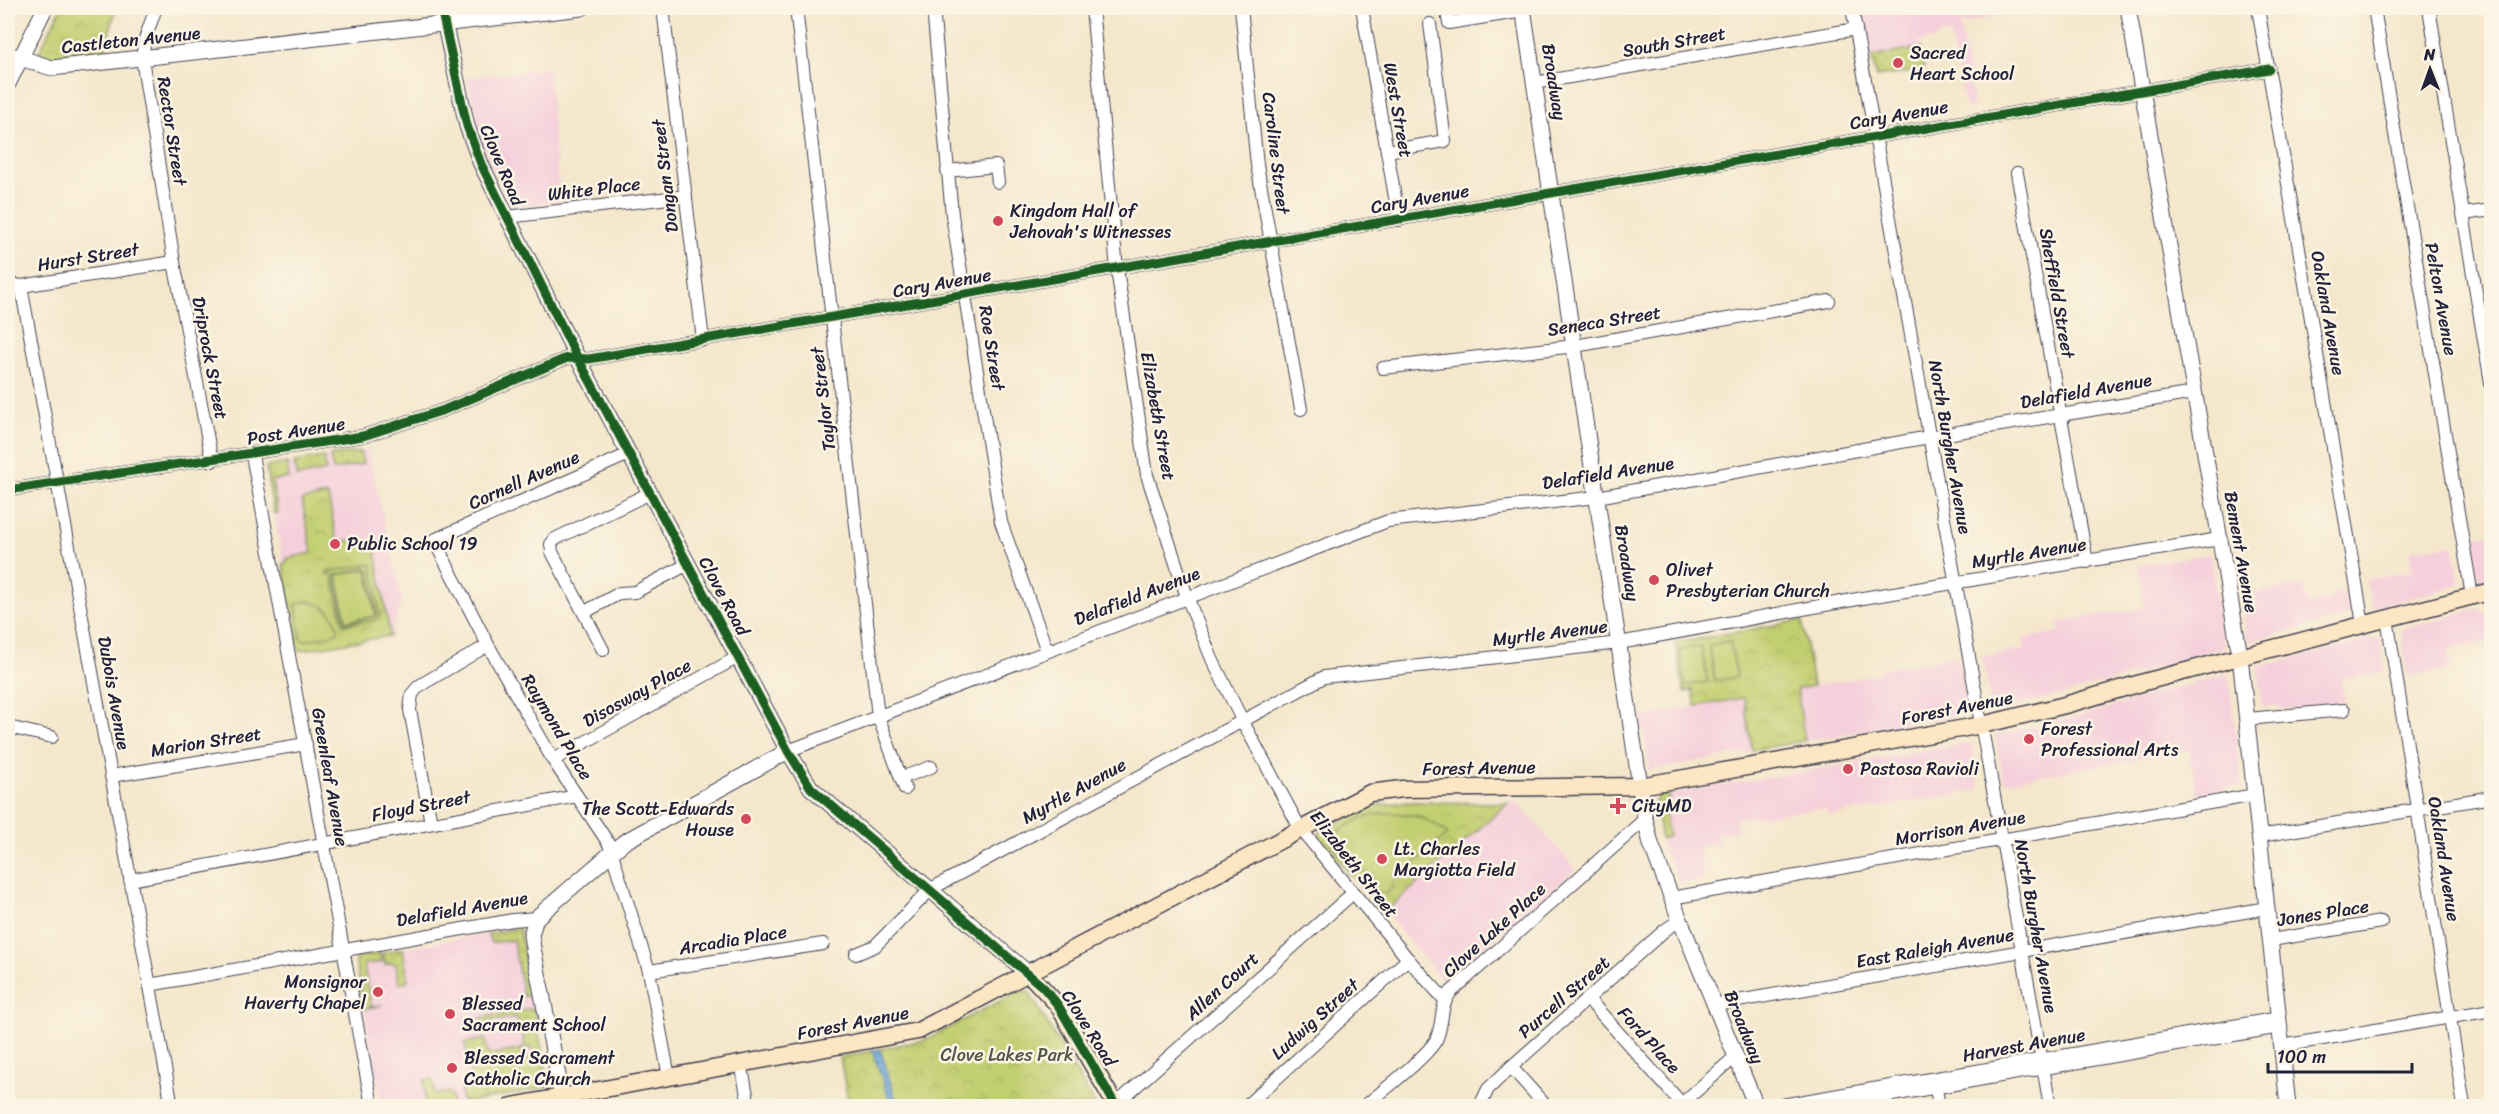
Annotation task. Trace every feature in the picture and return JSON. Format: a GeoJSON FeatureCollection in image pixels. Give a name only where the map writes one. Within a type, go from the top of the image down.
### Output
{"type":"FeatureCollection","features":[{"type":"Feature","properties":{"kind":"main road","name":"Forest Avenue"},"geometry":{"type":"LineString","coordinates":[[512,1107],[563,1102],[669,1077],[918,1031],[1362,795],[1381,791],[1640,786],[1982,725],[2492,591]]}},
{"type":"Feature","properties":{"kind":"main road","name":"Clove Road"},"geometry":{"type":"LineString","coordinates":[[1029,974],[1058,1005],[1116,1106]]}},
{"type":"Feature","properties":{"kind":"street"},"geometry":{"type":"LineString","coordinates":[[8,84],[14,56],[45,8]]}},
{"type":"Feature","properties":{"kind":"street","name":"Rector Street"},"geometry":{"type":"LineString","coordinates":[[156,8],[145,39],[142,58],[174,262]]}},
{"type":"Feature","properties":{"kind":"street","name":"Castleton Avenue"},"geometry":{"type":"LineString","coordinates":[[14,56],[52,68],[142,58],[443,15],[582,8]]}},
{"type":"Feature","properties":{"kind":"street","name":"Dongan Street"},"geometry":{"type":"LineString","coordinates":[[663,8],[703,340]]}},
{"type":"Feature","properties":{"kind":"street","name":"Taylor Street"},"geometry":{"type":"LineString","coordinates":[[796,8],[878,716],[903,784],[931,767]]}},
{"type":"Feature","properties":{"kind":"street","name":"Roe Street"},"geometry":{"type":"LineString","coordinates":[[933,8],[951,215],[1002,522],[1047,651]]}},
{"type":"Feature","properties":{"kind":"street","name":"Elizabeth Street"},"geometry":{"type":"LineString","coordinates":[[1092,8],[1117,269],[1147,475],[1187,597],[1212,659],[1300,828],[1444,999]]}},
{"type":"Feature","properties":{"kind":"street","name":"Caroline Street"},"geometry":{"type":"LineString","coordinates":[[1241,8],[1257,165],[1301,409]]}},
{"type":"Feature","properties":{"kind":"street","name":"West Street"},"geometry":{"type":"LineString","coordinates":[[1362,8],[1398,220]]}},
{"type":"Feature","properties":{"kind":"street"},"geometry":{"type":"LineString","coordinates":[[1446,8],[1449,23],[1523,9]]}},
{"type":"Feature","properties":{"kind":"street","name":"North Burgher Avenue"},"geometry":{"type":"LineString","coordinates":[[1852,8],[2050,1107]]}},
{"type":"Feature","properties":{"kind":"street","name":"Bement Avenue"},"geometry":{"type":"LineString","coordinates":[[2128,8],[2240,656],[2288,1107]]}},
{"type":"Feature","properties":{"kind":"street","name":"Oakland Avenue"},"geometry":{"type":"LineString","coordinates":[[2258,8],[2363,624]]}},
{"type":"Feature","properties":{"kind":"street","name":"Pelton Avenue"},"geometry":{"type":"LineString","coordinates":[[2374,8],[2472,596]]}},
{"type":"Feature","properties":{"kind":"street"},"geometry":{"type":"LineString","coordinates":[[2429,8],[2492,389]]}},
{"type":"Feature","properties":{"kind":"street","name":"Broadway"},"geometry":{"type":"LineString","coordinates":[[1523,9],[1645,819],[1651,844],[1671,898],[1756,1107]]}},
{"type":"Feature","properties":{"kind":"street","name":"Clove Road"},"geometry":{"type":"LineString","coordinates":[[443,15],[471,140],[507,217],[577,358],[788,751],[811,788],[1029,974]]}},
{"type":"Feature","properties":{"kind":"street"},"geometry":{"type":"LineString","coordinates":[[1387,151],[1445,141],[1430,24]]}},
{"type":"Feature","properties":{"kind":"street","name":"South Street"},"geometry":{"type":"LineString","coordinates":[[1534,83],[1856,29]]}},
{"type":"Feature","properties":{"kind":"street","name":"Cary Avenue"},"geometry":{"type":"LineString","coordinates":[[577,358],[589,359],[966,296],[2269,69]]}},
{"type":"Feature","properties":{"kind":"street"},"geometry":{"type":"LineString","coordinates":[[948,171],[996,166],[998,182]]}},
{"type":"Feature","properties":{"kind":"street","name":"Sheffield Street"},"geometry":{"type":"LineString","coordinates":[[2017,172],[2087,562]]}},
{"type":"Feature","properties":{"kind":"street","name":"White Place"},"geometry":{"type":"LineString","coordinates":[[507,217],[686,196]]}},
{"type":"Feature","properties":{"kind":"street"},"geometry":{"type":"LineString","coordinates":[[2463,214],[2492,210]]}},
{"type":"Feature","properties":{"kind":"street","name":"Hurst Street"},"geometry":{"type":"LineString","coordinates":[[8,283],[21,286],[174,262]]}},
{"type":"Feature","properties":{"kind":"street","name":"Driprock Street"},"geometry":{"type":"LineString","coordinates":[[174,262],[212,461]]}},
{"type":"Feature","properties":{"kind":"street","name":"Dubois Avenue"},"geometry":{"type":"LineString","coordinates":[[21,286],[172,1107]]}},
{"type":"Feature","properties":{"kind":"street","name":"Seneca Street"},"geometry":{"type":"LineString","coordinates":[[1383,368],[1575,346],[1829,301]]}},
{"type":"Feature","properties":{"kind":"street","name":"Post Avenue"},"geometry":{"type":"LineString","coordinates":[[8,490],[252,455],[387,430],[444,410],[567,358],[577,358]]}},
{"type":"Feature","properties":{"kind":"street","name":"Delafield Avenue"},"geometry":{"type":"LineString","coordinates":[[149,985],[513,920],[536,918],[624,842],[788,751],[1388,521],[1597,497],[1930,437],[2194,393]]}},
{"type":"Feature","properties":{"kind":"street","name":"Cornell Avenue"},"geometry":{"type":"LineString","coordinates":[[434,540],[628,454]]}},
{"type":"Feature","properties":{"kind":"street","name":"Greenleaf Avenue"},"geometry":{"type":"LineString","coordinates":[[252,455],[372,1107]]}},
{"type":"Feature","properties":{"kind":"street"},"geometry":{"type":"LineString","coordinates":[[603,650],[552,552],[552,542],[650,493]]}},
{"type":"Feature","properties":{"kind":"street","name":"Myrtle Avenue"},"geometry":{"type":"LineString","coordinates":[[856,954],[875,946],[931,889],[1324,677],[1619,643],[1863,598],[2219,539]]}},
{"type":"Feature","properties":{"kind":"street","name":"Raymond Place"},"geometry":{"type":"LineString","coordinates":[[434,540],[488,645],[553,760],[606,837],[649,971],[669,1077]]}},
{"type":"Feature","properties":{"kind":"street"},"geometry":{"type":"LineString","coordinates":[[585,612],[620,593],[635,592],[688,564]]}},
{"type":"Feature","properties":{"kind":"street","name":"Oakland Avenue"},"geometry":{"type":"LineString","coordinates":[[2387,618],[2464,1107]]}},
{"type":"Feature","properties":{"kind":"street"},"geometry":{"type":"LineString","coordinates":[[431,823],[410,710],[412,694],[419,686],[488,645]]}},
{"type":"Feature","properties":{"kind":"street","name":"Disosway Place"},"geometry":{"type":"LineString","coordinates":[[553,760],[738,657]]}},
{"type":"Feature","properties":{"kind":"street"},"geometry":{"type":"LineString","coordinates":[[2248,719],[2344,710]]}},
{"type":"Feature","properties":{"kind":"street"},"geometry":{"type":"LineString","coordinates":[[8,727],[52,737]]}},
{"type":"Feature","properties":{"kind":"street","name":"Marion Street"},"geometry":{"type":"LineString","coordinates":[[111,776],[306,744]]}},
{"type":"Feature","properties":{"kind":"street","name":"Morrison Avenue"},"geometry":{"type":"LineString","coordinates":[[1671,898],[2256,795]]}},
{"type":"Feature","properties":{"kind":"street","name":"Floyd Street"},"geometry":{"type":"LineString","coordinates":[[130,880],[577,796]]}},
{"type":"Feature","properties":{"kind":"street"},"geometry":{"type":"LineString","coordinates":[[2260,836],[2492,797]]}},
{"type":"Feature","properties":{"kind":"street","name":"Clove Lake Place"},"geometry":{"type":"LineString","coordinates":[[1365,1107],[1432,1046],[1442,1021],[1444,999],[1645,819]]}},
{"type":"Feature","properties":{"kind":"street","name":"Allen Court"},"geometry":{"type":"LineString","coordinates":[[1116,1106],[1353,893]]}},
{"type":"Feature","properties":{"kind":"street","name":"East Raleigh Avenue"},"geometry":{"type":"LineString","coordinates":[[1714,1005],[2267,908]]}},
{"type":"Feature","properties":{"kind":"street"},"geometry":{"type":"LineString","coordinates":[[536,918],[531,935],[563,1102]]}},
{"type":"Feature","properties":{"kind":"street","name":"Purcell Street"},"geometry":{"type":"LineString","coordinates":[[1480,1107],[1488,1089],[1680,920]]}},
{"type":"Feature","properties":{"kind":"street","name":"Jones Place"},"geometry":{"type":"LineString","coordinates":[[2271,940],[2381,922]]}},
{"type":"Feature","properties":{"kind":"street","name":"Arcadia Place"},"geometry":{"type":"LineString","coordinates":[[649,971],[823,944]]}},
{"type":"Feature","properties":{"kind":"street","name":"Ludwig Street"},"geometry":{"type":"LineString","coordinates":[[1246,1107],[1408,959]]}},
{"type":"Feature","properties":{"kind":"street","name":"Ford Place"},"geometry":{"type":"LineString","coordinates":[[1589,1000],[1680,1105]]}},
{"type":"Feature","properties":{"kind":"street"},"geometry":{"type":"LineString","coordinates":[[2282,1046],[2492,1010]]}},
{"type":"Feature","properties":{"kind":"street","name":"Harvest Avenue"},"geometry":{"type":"LineString","coordinates":[[1776,1107],[1935,1084],[2279,1023]]}},
{"type":"Feature","properties":{"kind":"street"},"geometry":{"type":"LineString","coordinates":[[1680,1105],[1735,1057]]}},
{"type":"Feature","properties":{"kind":"street"},"geometry":{"type":"LineString","coordinates":[[741,1064],[749,1107]]}},
{"type":"Feature","properties":{"kind":"street"},"geometry":{"type":"LineString","coordinates":[[1512,1067],[1546,1107]]}},
{"type":"Feature","properties":{"kind":"street"},"geometry":{"type":"LineString","coordinates":[[1935,1084],[1939,1107]]}},
{"type":"Feature","properties":{"kind":"street","name":"Harvest Avenue"},"geometry":{"type":"LineString","coordinates":[[1830,1107],[1935,1084]]}},
{"type":"Feature","properties":{"kind":"shaded area","name":"Sacred Heart School"},"geometry":{"type":"Polygon","coordinates":[[[1864,8],[2012,8],[2013,13],[1960,24],[1974,106],[1966,108],[1950,34],[1939,34],[1936,39],[1919,42],[1924,70],[1876,77],[1864,8]]]}},
{"type":"Feature","properties":{"kind":"shaded area"},"geometry":{"type":"Polygon","coordinates":[[[548,69],[560,201],[511,207],[480,141],[467,76],[548,69]]]}},
{"type":"Feature","properties":{"kind":"shaded area","name":"Public School 19"},"geometry":{"type":"Polygon","coordinates":[[[368,450],[402,601],[390,636],[299,651],[266,467],[368,450]]]}},
{"type":"Feature","properties":{"kind":"shaded area"},"geometry":{"type":"Polygon","coordinates":[[[2491,534],[2491,575],[2478,578],[2471,538],[2491,534]]]}},
{"type":"Feature","properties":{"kind":"shaded area"},"geometry":{"type":"Polygon","coordinates":[[[2453,545],[2460,585],[2372,608],[2366,580],[2413,571],[2409,550],[2453,545]]]}},
{"type":"Feature","properties":{"kind":"shaded area"},"geometry":{"type":"Polygon","coordinates":[[[2210,554],[2224,647],[2070,693],[1992,709],[1982,657],[2025,650],[2023,639],[2060,632],[2059,622],[2145,608],[2138,565],[2210,554]]]}},
{"type":"Feature","properties":{"kind":"shaded area"},"geometry":{"type":"Polygon","coordinates":[[[2303,585],[2307,605],[2332,599],[2332,594],[2347,592],[2350,615],[2252,641],[2247,639],[2240,596],[2303,585]]]}},
{"type":"Feature","properties":{"kind":"shaded area"},"geometry":{"type":"Polygon","coordinates":[[[2479,609],[2483,613],[2488,612],[2491,642],[2448,649],[2451,669],[2407,676],[2401,629],[2479,609]]]}},
{"type":"Feature","properties":{"kind":"shaded area"},"geometry":{"type":"Polygon","coordinates":[[[2380,637],[2385,672],[2341,679],[2345,703],[2280,710],[2279,705],[2262,707],[2258,667],[2380,637]]]}},
{"type":"Feature","properties":{"kind":"shaded area"},"geometry":{"type":"Polygon","coordinates":[[[1957,656],[1970,713],[1805,741],[1797,689],[1881,674],[1880,670],[1957,656]]]}},
{"type":"Feature","properties":{"kind":"shaded area"},"geometry":{"type":"Polygon","coordinates":[[[2228,673],[2242,786],[2197,794],[2189,750],[2004,782],[1995,735],[2076,717],[2228,673]]]}},
{"type":"Feature","properties":{"kind":"shaded area"},"geometry":{"type":"Polygon","coordinates":[[[1744,698],[1752,751],[1650,770],[1641,717],[1744,698]]]}},
{"type":"Feature","properties":{"kind":"shaded area"},"geometry":{"type":"Polygon","coordinates":[[[1972,743],[1980,790],[1827,816],[1826,808],[1736,819],[1738,830],[1717,834],[1719,843],[1699,847],[1704,879],[1680,883],[1663,848],[1655,802],[1659,796],[1972,743]]]}},
{"type":"Feature","properties":{"kind":"shaded area"},"geometry":{"type":"Polygon","coordinates":[[[1516,802],[1576,869],[1445,983],[1385,912],[1508,803],[1516,802]]]}},
{"type":"Feature","properties":{"kind":"shaded area","name":"Blessed Sacrament School"},"geometry":{"type":"Polygon","coordinates":[[[519,928],[549,1087],[449,1106],[382,1106],[355,958],[519,928]]]}},
{"type":"Feature","properties":{"kind":"green space"},"geometry":{"type":"Polygon","coordinates":[[[61,8],[116,8],[105,50],[50,57],[39,52],[61,8]]]}},
{"type":"Feature","properties":{"kind":"green space"},"geometry":{"type":"Polygon","coordinates":[[[1920,48],[1924,70],[1876,77],[1872,57],[1920,48]]]}},
{"type":"Feature","properties":{"kind":"green space"},"geometry":{"type":"Polygon","coordinates":[[[360,452],[363,464],[333,470],[330,456],[360,452]]]}},
{"type":"Feature","properties":{"kind":"green space"},"geometry":{"type":"Polygon","coordinates":[[[324,457],[326,471],[297,477],[294,462],[324,457]]]}},
{"type":"Feature","properties":{"kind":"green space"},"geometry":{"type":"Polygon","coordinates":[[[287,463],[289,478],[272,481],[278,513],[274,514],[266,467],[287,463]]]}},
{"type":"Feature","properties":{"kind":"green space"},"geometry":{"type":"Polygon","coordinates":[[[328,495],[337,542],[362,538],[364,549],[375,547],[390,636],[299,651],[283,563],[287,562],[287,558],[312,553],[302,500],[328,495]]]}},
{"type":"Feature","properties":{"kind":"green space"},"geometry":{"type":"Polygon","coordinates":[[[372,564],[380,617],[376,620],[343,625],[332,574],[327,575],[327,572],[372,564]],[[367,568],[335,575],[345,623],[377,616],[367,568]]]}},
{"type":"Feature","properties":{"kind":"green space"},"geometry":{"type":"Polygon","coordinates":[[[367,569],[376,616],[346,621],[337,575],[367,569]]]}},
{"type":"Feature","properties":{"kind":"green space"},"geometry":{"type":"Polygon","coordinates":[[[305,602],[318,604],[328,610],[335,620],[338,633],[304,641],[301,639],[296,604],[305,602]]]}},
{"type":"Feature","properties":{"kind":"green space"},"geometry":{"type":"Polygon","coordinates":[[[1802,620],[1813,686],[1797,689],[1805,741],[1752,750],[1744,698],[1696,706],[1693,690],[1684,692],[1676,643],[1802,620]]]}},
{"type":"Feature","properties":{"kind":"green space"},"geometry":{"type":"Polygon","coordinates":[[[1730,641],[1737,677],[1715,681],[1709,645],[1730,641]]]}},
{"type":"Feature","properties":{"kind":"green space"},"geometry":{"type":"Polygon","coordinates":[[[1701,646],[1708,682],[1686,686],[1680,650],[1701,646]]]}},
{"type":"Feature","properties":{"kind":"green space"},"geometry":{"type":"Polygon","coordinates":[[[1668,794],[1669,801],[1663,802],[1669,836],[1661,839],[1655,802],[1659,796],[1668,794]]]}},
{"type":"Feature","properties":{"kind":"green space"},"geometry":{"type":"Polygon","coordinates":[[[1409,802],[1508,803],[1385,912],[1319,839],[1319,833],[1369,806],[1409,802]]]}},
{"type":"Feature","properties":{"kind":"green space","name":"Lt. Charles Margiotta Field"},"geometry":{"type":"Polygon","coordinates":[[[1391,813],[1421,818],[1448,834],[1391,884],[1393,887],[1387,893],[1378,892],[1372,886],[1374,882],[1360,868],[1355,872],[1334,848],[1332,839],[1351,823],[1375,815],[1391,813]]]}},
{"type":"Feature","properties":{"kind":"green space"},"geometry":{"type":"Polygon","coordinates":[[[519,928],[532,997],[523,996],[513,940],[491,943],[488,934],[519,928]]]}},
{"type":"Feature","properties":{"kind":"green space"},"geometry":{"type":"Polygon","coordinates":[[[403,949],[408,981],[399,983],[396,964],[385,965],[383,953],[403,949]]]}},
{"type":"Feature","properties":{"kind":"green space"},"geometry":{"type":"Polygon","coordinates":[[[380,953],[382,962],[364,965],[371,1006],[382,1005],[364,1009],[355,958],[380,953]]]}},
{"type":"Feature","properties":{"kind":"green space","name":"Clove Lakes Park"},"geometry":{"type":"Polygon","coordinates":[[[1021,990],[1029,992],[1096,1106],[823,1106],[848,1101],[840,1057],[925,1040],[1021,990]]]}},
{"type":"Feature","properties":{"kind":"green space"},"geometry":{"type":"Polygon","coordinates":[[[534,1008],[538,1026],[522,1028],[516,1017],[484,1023],[480,1018],[534,1008]]]}},
{"type":"Feature","properties":{"kind":"green space"},"geometry":{"type":"Polygon","coordinates":[[[538,1028],[549,1087],[466,1103],[462,1100],[463,1089],[473,1087],[470,1068],[480,1066],[479,1063],[470,1067],[465,1043],[485,1039],[488,1055],[522,1049],[522,1057],[528,1060],[533,1056],[534,1051],[529,1047],[524,1049],[523,1031],[538,1028]]]}},
{"type":"Feature","properties":{"kind":"green space"},"geometry":{"type":"Polygon","coordinates":[[[432,1079],[435,1092],[452,1094],[452,1106],[425,1105],[424,1080],[432,1079]]]}},
{"type":"Feature","properties":{"kind":"water"},"geometry":{"type":"Polygon","coordinates":[[[880,1049],[898,1106],[892,1106],[872,1050],[880,1049]]]}},
{"type":"Feature","properties":{"kind":"cycle path"},"geometry":{"type":"LineString","coordinates":[[441,8],[467,126],[481,164],[573,349],[788,751],[811,788],[1043,987],[1058,1005],[1116,1106]]}},
{"type":"Feature","properties":{"kind":"cycle path"},"geometry":{"type":"LineString","coordinates":[[8,490],[363,436],[444,410],[567,358],[589,359],[2269,69]]}},
{"type":"Feature","properties":{"kind":"place","name":"Sacred Heart School"},"geometry":{"type":"Point","coordinates":[1898,63]}},
{"type":"Feature","properties":{"kind":"place","name":"Kingdom Hall of Jehovah's Witnesses"},"geometry":{"type":"Point","coordinates":[998,221]}},
{"type":"Feature","properties":{"kind":"place","name":"Public School 19"},"geometry":{"type":"Point","coordinates":[335,544]}},
{"type":"Feature","properties":{"kind":"place","name":"Olivet Presbyterian Church"},"geometry":{"type":"Point","coordinates":[1654,580]}},
{"type":"Feature","properties":{"kind":"place","name":"Forest Professional Arts"},"geometry":{"type":"Point","coordinates":[2029,739]}},
{"type":"Feature","properties":{"kind":"place","name":"Pastosa Ravioli"},"geometry":{"type":"Point","coordinates":[1848,769]}},
{"type":"Feature","properties":{"kind":"place","name":"CityMD"},"geometry":{"type":"Point","coordinates":[1618,806]}},
{"type":"Feature","properties":{"kind":"place","name":"The Scott-Edwards House"},"geometry":{"type":"Point","coordinates":[746,819]}},
{"type":"Feature","properties":{"kind":"place","name":"Lt. Charles Margiotta Field"},"geometry":{"type":"Point","coordinates":[1382,859]}},
{"type":"Feature","properties":{"kind":"place","name":"Monsignor Haverty Chapel"},"geometry":{"type":"Point","coordinates":[378,992]}},
{"type":"Feature","properties":{"kind":"place","name":"Blessed Sacrament School"},"geometry":{"type":"Point","coordinates":[450,1014]}},
{"type":"Feature","properties":{"kind":"place","name":"Blessed Sacrament Catholic Church"},"geometry":{"type":"Point","coordinates":[452,1068]}}]}
